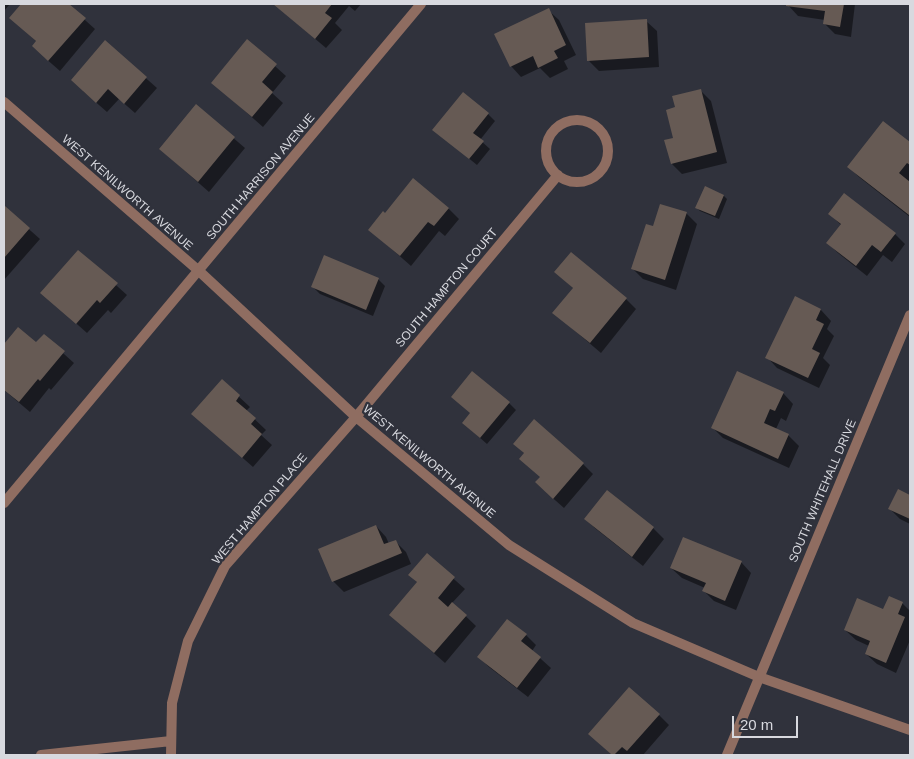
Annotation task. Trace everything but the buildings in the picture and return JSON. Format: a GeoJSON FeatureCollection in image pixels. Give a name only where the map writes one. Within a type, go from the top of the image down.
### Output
{"type":"FeatureCollection","features":[{"type":"Feature","properties":{"kind":"street","name":"SOUTH HARRISON AVENUE"},"geometry":{"type":"LineString","coordinates":[[4,503],[421,4]]}},
{"type":"Feature","properties":{"kind":"street","name":"WEST KENILWORTH AVENUE"},"geometry":{"type":"LineString","coordinates":[[4,102],[199,271],[356,417],[509,545],[633,623],[759,677],[910,730]]}},
{"type":"Feature","properties":{"kind":"street"},"geometry":{"type":"LineString","coordinates":[[572,120],[584,121],[595,126],[604,135],[607,146],[607,159],[601,170],[592,178],[581,182],[568,181],[558,175],[550,166],[546,154],[546,142],[552,132],[561,123],[572,120]]}},
{"type":"Feature","properties":{"kind":"street","name":"SOUTH HAMPTON COURT"},"geometry":{"type":"LineString","coordinates":[[356,417],[558,175]]}},
{"type":"Feature","properties":{"kind":"street","name":"SOUTH WHITEHALL DRIVE"},"geometry":{"type":"LineString","coordinates":[[727,755],[910,315]]}},
{"type":"Feature","properties":{"kind":"street","name":"WEST HAMPTON PLACE"},"geometry":{"type":"LineString","coordinates":[[171,755],[172,703],[188,641],[225,566],[356,417]]}},
{"type":"Feature","properties":{"kind":"street"},"geometry":{"type":"LineString","coordinates":[[41,755],[171,741]]}}]}
